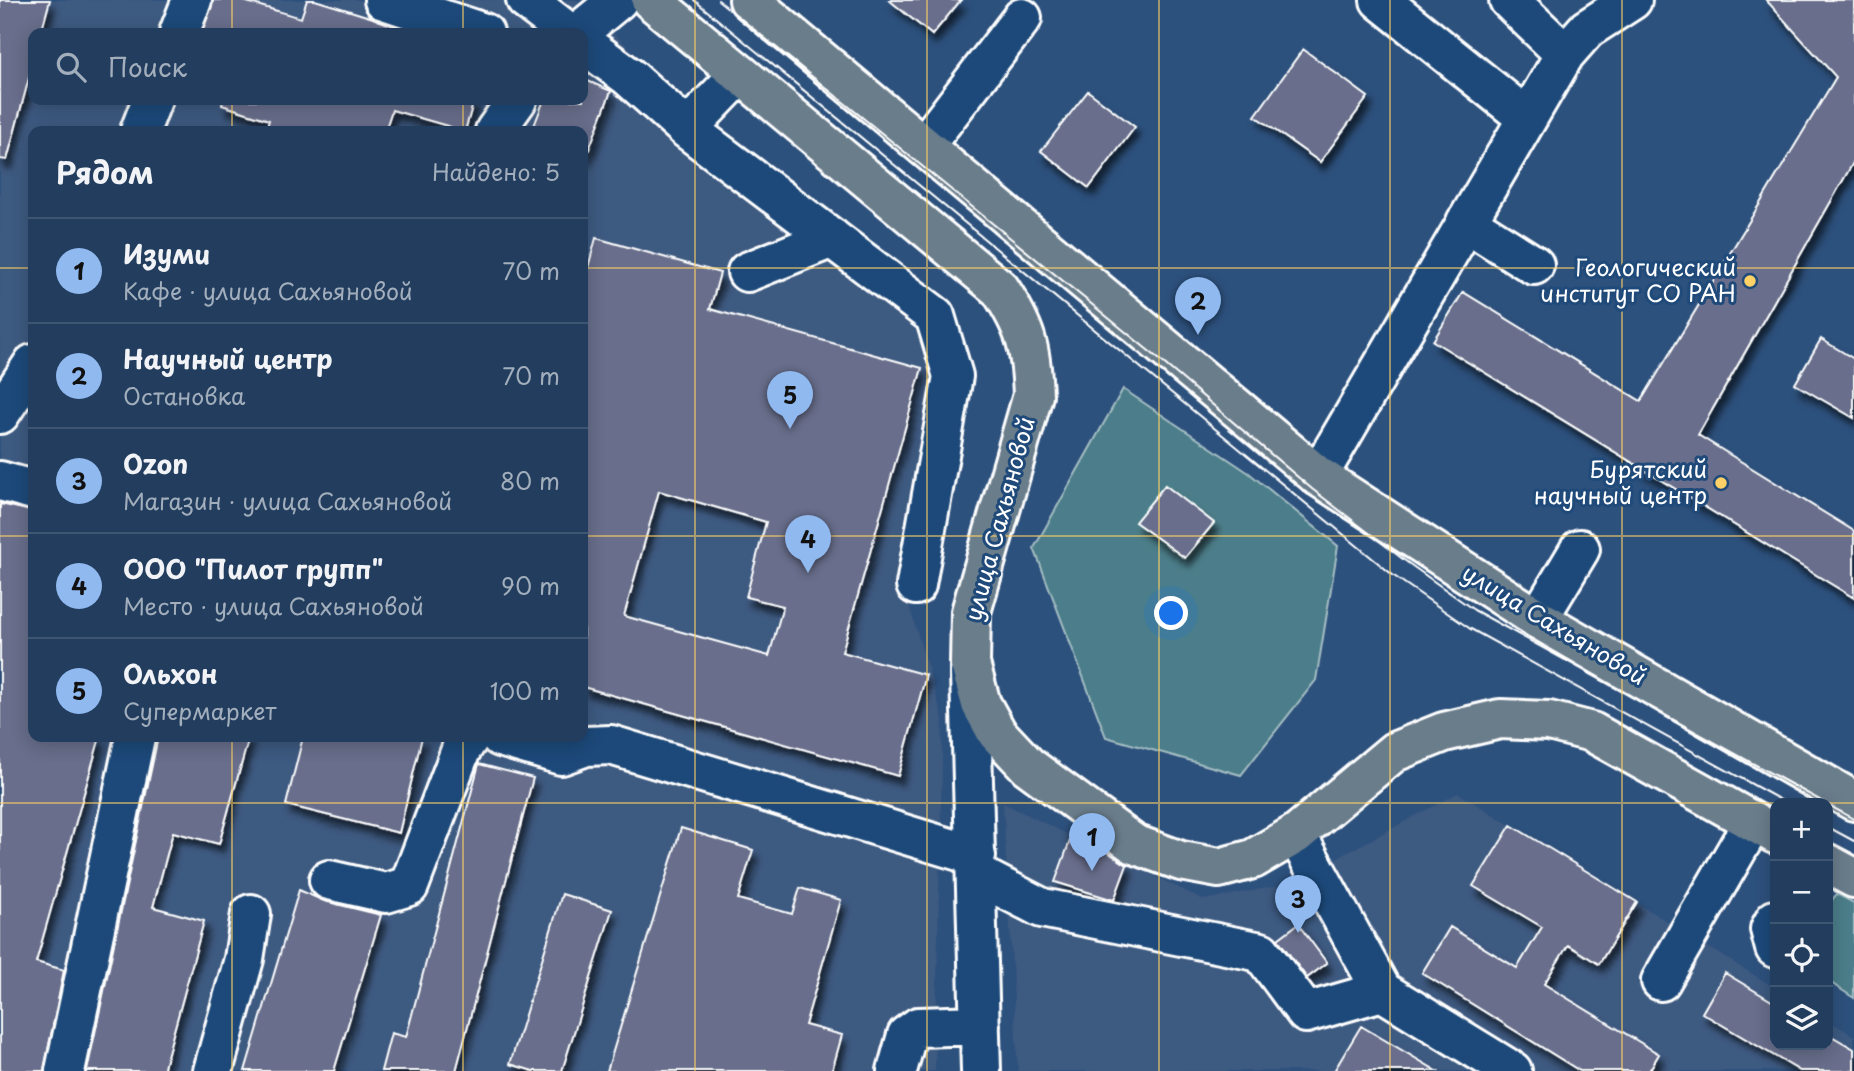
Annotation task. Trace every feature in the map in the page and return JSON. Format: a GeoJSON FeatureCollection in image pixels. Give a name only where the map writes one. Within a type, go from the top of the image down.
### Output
{"type":"FeatureCollection","features":[{"type":"Feature","properties":{"kind":"main road","name":"улица Сахьяновой"},"geometry":{"type":"LineString","coordinates":[[650,0],[1000,289],[1022,323],[1031,360],[1033,396],[971,612],[970,664],[981,705],[997,733],[1028,766],[1134,844],[1181,862],[1219,868],[1253,859],[1296,834],[1394,752],[1444,732],[1500,719],[1549,721],[1592,732],[1764,828]]}},
{"type":"Feature","properties":{"kind":"main road","name":"улица Сахьяновой"},"geometry":{"type":"LineString","coordinates":[[749,0],[1318,476],[1538,619],[1854,801]]}},
{"type":"Feature","properties":{"kind":"main road"},"geometry":{"type":"LineString","coordinates":[[1833,867],[1854,878]]}},
{"type":"Feature","properties":{"kind":"street"},"geometry":{"type":"LineString","coordinates":[[181,28],[192,0]]}},
{"type":"Feature","properties":{"kind":"street"},"geometry":{"type":"LineString","coordinates":[[384,0],[469,28]]}},
{"type":"Feature","properties":{"kind":"street"},"geometry":{"type":"LineString","coordinates":[[526,0],[562,28]]}},
{"type":"Feature","properties":{"kind":"street"},"geometry":{"type":"LineString","coordinates":[[584,28],[618,0]]}},
{"type":"Feature","properties":{"kind":"street"},"geometry":{"type":"LineString","coordinates":[[1380,0],[1527,118]]}},
{"type":"Feature","properties":{"kind":"street"},"geometry":{"type":"LineString","coordinates":[[1509,0],[1565,54]]}},
{"type":"Feature","properties":{"kind":"street"},"geometry":{"type":"LineString","coordinates":[[1318,476],[1565,54],[1587,29],[1632,0]]}},
{"type":"Feature","properties":{"kind":"street"},"geometry":{"type":"LineString","coordinates":[[925,146],[1022,18]]}},
{"type":"Feature","properties":{"kind":"street"},"geometry":{"type":"LineString","coordinates":[[588,47],[629,77],[687,129],[935,316],[948,351],[953,376],[916,585]]}},
{"type":"Feature","properties":{"kind":"street"},"geometry":{"type":"LineString","coordinates":[[687,129],[740,74]]}},
{"type":"Feature","properties":{"kind":"street"},"geometry":{"type":"LineString","coordinates":[[142,126],[150,105]]}},
{"type":"Feature","properties":{"kind":"street"},"geometry":{"type":"LineString","coordinates":[[499,126],[513,105]]}},
{"type":"Feature","properties":{"kind":"street"},"geometry":{"type":"LineString","coordinates":[[1466,222],[1534,265]]}},
{"type":"Feature","properties":{"kind":"street"},"geometry":{"type":"LineString","coordinates":[[747,272],[832,238]]}},
{"type":"Feature","properties":{"kind":"street"},"geometry":{"type":"LineString","coordinates":[[0,414],[28,372]]}},
{"type":"Feature","properties":{"kind":"street"},"geometry":{"type":"LineString","coordinates":[[0,481],[28,489]]}},
{"type":"Feature","properties":{"kind":"street"},"geometry":{"type":"LineString","coordinates":[[1538,619],[1580,549]]}},
{"type":"Feature","properties":{"kind":"street"},"geometry":{"type":"LineString","coordinates":[[970,664],[981,1071]]}},
{"type":"Feature","properties":{"kind":"street"},"geometry":{"type":"LineString","coordinates":[[65,1071],[134,742]]}},
{"type":"Feature","properties":{"kind":"street"},"geometry":{"type":"LineString","coordinates":[[329,880],[386,893],[408,886],[461,750],[467,742]]}},
{"type":"Feature","properties":{"kind":"street"},"geometry":{"type":"LineString","coordinates":[[517,742],[561,755],[586,746],[611,745],[976,865],[1042,908],[1261,952],[1306,1013],[1382,991]]}},
{"type":"Feature","properties":{"kind":"street"},"geometry":{"type":"LineString","coordinates":[[1661,981],[1764,828]]}},
{"type":"Feature","properties":{"kind":"street"},"geometry":{"type":"LineString","coordinates":[[1296,834],[1382,991],[1488,1065]]}},
{"type":"Feature","properties":{"kind":"street"},"geometry":{"type":"LineString","coordinates":[[213,1071],[244,959],[251,914]]}},
{"type":"Feature","properties":{"kind":"street"},"geometry":{"type":"LineString","coordinates":[[897,1071],[907,1035],[918,1027],[980,1025]]}},
{"type":"Feature","properties":{"kind":"shaded area"},"geometry":{"type":"Polygon","coordinates":[[[0,0],[576,0],[951,340],[908,602],[943,719],[935,1071],[0,1071],[0,0]]]}},
{"type":"Feature","properties":{"kind":"shaded area"},"geometry":{"type":"Polygon","coordinates":[[[1458,793],[1770,985],[1770,1050],[1833,1050],[1833,1023],[1854,1036],[1854,1071],[1018,1071],[1003,803],[1204,900],[1288,884],[1458,793]]]}},
{"type":"Feature","properties":{"kind":"green space"},"geometry":{"type":"Polygon","coordinates":[[[1123,389],[1249,473],[1338,546],[1316,680],[1241,775],[1106,737],[1034,548],[1123,389]]]}},
{"type":"Feature","properties":{"kind":"green space"},"geometry":{"type":"Polygon","coordinates":[[[1837,894],[1854,903],[1854,998],[1833,984],[1833,898],[1837,894]]]}},
{"type":"Feature","properties":{"kind":"building"},"geometry":{"type":"Polygon","coordinates":[[[0,0],[50,0],[42,28],[28,28],[28,82],[7,160],[0,159],[0,0]]]}},
{"type":"Feature","properties":{"kind":"building"},"geometry":{"type":"Polygon","coordinates":[[[213,0],[240,0],[301,18],[307,0],[315,0],[400,28],[204,28],[213,0]]]}},
{"type":"Feature","properties":{"kind":"building"},"geometry":{"type":"Polygon","coordinates":[[[889,0],[961,0],[932,35],[889,0]]]}},
{"type":"Feature","properties":{"kind":"building"},"geometry":{"type":"Polygon","coordinates":[[[1766,0],[1854,0],[1854,161],[1698,435],[1854,531],[1854,598],[1433,341],[1463,292],[1641,401],[1836,77],[1766,0]]]}},
{"type":"Feature","properties":{"kind":"building"},"geometry":{"type":"Polygon","coordinates":[[[1303,49],[1368,97],[1320,162],[1255,116],[1303,49]]]}},
{"type":"Feature","properties":{"kind":"building"},"geometry":{"type":"Polygon","coordinates":[[[588,81],[611,91],[588,152],[588,126],[534,126],[542,105],[588,105],[588,81]]]}},
{"type":"Feature","properties":{"kind":"building"},"geometry":{"type":"Polygon","coordinates":[[[1088,91],[1135,127],[1089,188],[1041,151],[1088,91]]]}},
{"type":"Feature","properties":{"kind":"building"},"geometry":{"type":"Polygon","coordinates":[[[222,105],[473,105],[466,126],[448,126],[392,110],[387,126],[267,126],[269,120],[222,105]]]}},
{"type":"Feature","properties":{"kind":"building"},"geometry":{"type":"Polygon","coordinates":[[[596,238],[720,273],[710,309],[922,368],[842,652],[926,675],[898,776],[588,688],[588,268],[596,238]],[[659,491],[624,616],[769,656],[783,606],[746,597],[766,522],[659,491]]]}},
{"type":"Feature","properties":{"kind":"building"},"geometry":{"type":"Polygon","coordinates":[[[1821,339],[1854,359],[1854,418],[1795,384],[1821,339]]]}},
{"type":"Feature","properties":{"kind":"building"},"geometry":{"type":"Polygon","coordinates":[[[1165,485],[1214,523],[1185,558],[1135,522],[1165,485]]]}},
{"type":"Feature","properties":{"kind":"building"},"geometry":{"type":"Polygon","coordinates":[[[0,504],[28,510],[28,742],[99,742],[36,962],[64,970],[44,1071],[0,1071],[0,504]]]}},
{"type":"Feature","properties":{"kind":"building"},"geometry":{"type":"Polygon","coordinates":[[[157,742],[248,742],[219,844],[173,832],[153,907],[204,921],[163,1071],[87,1071],[157,742]]]}},
{"type":"Feature","properties":{"kind":"building"},"geometry":{"type":"Polygon","coordinates":[[[302,742],[421,742],[399,833],[286,805],[302,742]]]}},
{"type":"Feature","properties":{"kind":"building"},"geometry":{"type":"Polygon","coordinates":[[[479,764],[533,778],[456,1071],[381,1071],[391,1033],[406,1037],[479,764]]]}},
{"type":"Feature","properties":{"kind":"building"},"geometry":{"type":"Polygon","coordinates":[[[1511,825],[1637,902],[1599,964],[1568,945],[1544,984],[1659,1054],[1649,1071],[1580,1071],[1422,973],[1450,927],[1517,968],[1542,927],[1473,886],[1511,825]]]}},
{"type":"Feature","properties":{"kind":"building"},"geometry":{"type":"Polygon","coordinates":[[[681,828],[753,850],[738,899],[792,914],[800,888],[841,900],[805,1025],[842,1035],[832,1071],[607,1071],[681,828]]]}},
{"type":"Feature","properties":{"kind":"building"},"geometry":{"type":"Polygon","coordinates":[[[1071,838],[1106,851],[1127,865],[1114,900],[1055,882],[1071,838]]]}},
{"type":"Feature","properties":{"kind":"building"},"geometry":{"type":"Polygon","coordinates":[[[299,890],[324,901],[381,915],[334,1071],[245,1071],[299,890]]]}},
{"type":"Feature","properties":{"kind":"building"},"geometry":{"type":"Polygon","coordinates":[[[562,894],[612,910],[562,1071],[533,1071],[510,1064],[562,894]]]}},
{"type":"Feature","properties":{"kind":"building"},"geometry":{"type":"Polygon","coordinates":[[[1298,924],[1327,963],[1307,978],[1278,939],[1298,924]]]}},
{"type":"Feature","properties":{"kind":"building"},"geometry":{"type":"Polygon","coordinates":[[[1725,973],[1770,1000],[1770,1050],[1833,1050],[1833,1037],[1854,1049],[1854,1071],[1800,1071],[1702,1013],[1725,973]]]}},
{"type":"Feature","properties":{"kind":"building"},"geometry":{"type":"Polygon","coordinates":[[[1361,1026],[1437,1071],[1334,1071],[1361,1026]]]}},
{"type":"Feature","properties":{"kind":"tram line"},"geometry":{"type":"LineString","coordinates":[[694,0],[1394,576],[1469,628],[1777,798]]}},
{"type":"Feature","properties":{"kind":"tram line"},"geometry":{"type":"LineString","coordinates":[[718,0],[1154,355],[1312,489],[1404,560],[1474,610],[1816,798]]}},
{"type":"Feature","properties":{"kind":"tram line"},"geometry":{"type":"LineString","coordinates":[[1833,808],[1854,819]]}},
{"type":"Feature","properties":{"kind":"tram line"},"geometry":{"type":"LineString","coordinates":[[1833,830],[1854,841]]}},
{"type":"Feature","properties":{"kind":"place","name":"Геологический институт СО РАН"},"geometry":{"type":"Point","coordinates":[1750,281]}},
{"type":"Feature","properties":{"kind":"place","name":"Научный центр"},"geometry":{"type":"Point","coordinates":[1198,335]}},
{"type":"Feature","properties":{"kind":"place","name":"Ольхон"},"geometry":{"type":"Point","coordinates":[790,429]}},
{"type":"Feature","properties":{"kind":"place","name":"Бурятский научный центр"},"geometry":{"type":"Point","coordinates":[1721,483]}},
{"type":"Feature","properties":{"kind":"place","name":"ООО \"Пилот групп\""},"geometry":{"type":"Point","coordinates":[808,573]}},
{"type":"Feature","properties":{"kind":"place","name":"Изуми"},"geometry":{"type":"Point","coordinates":[1092,871]}},
{"type":"Feature","properties":{"kind":"place","name":"Ozon"},"geometry":{"type":"Point","coordinates":[1298,933]}}]}
